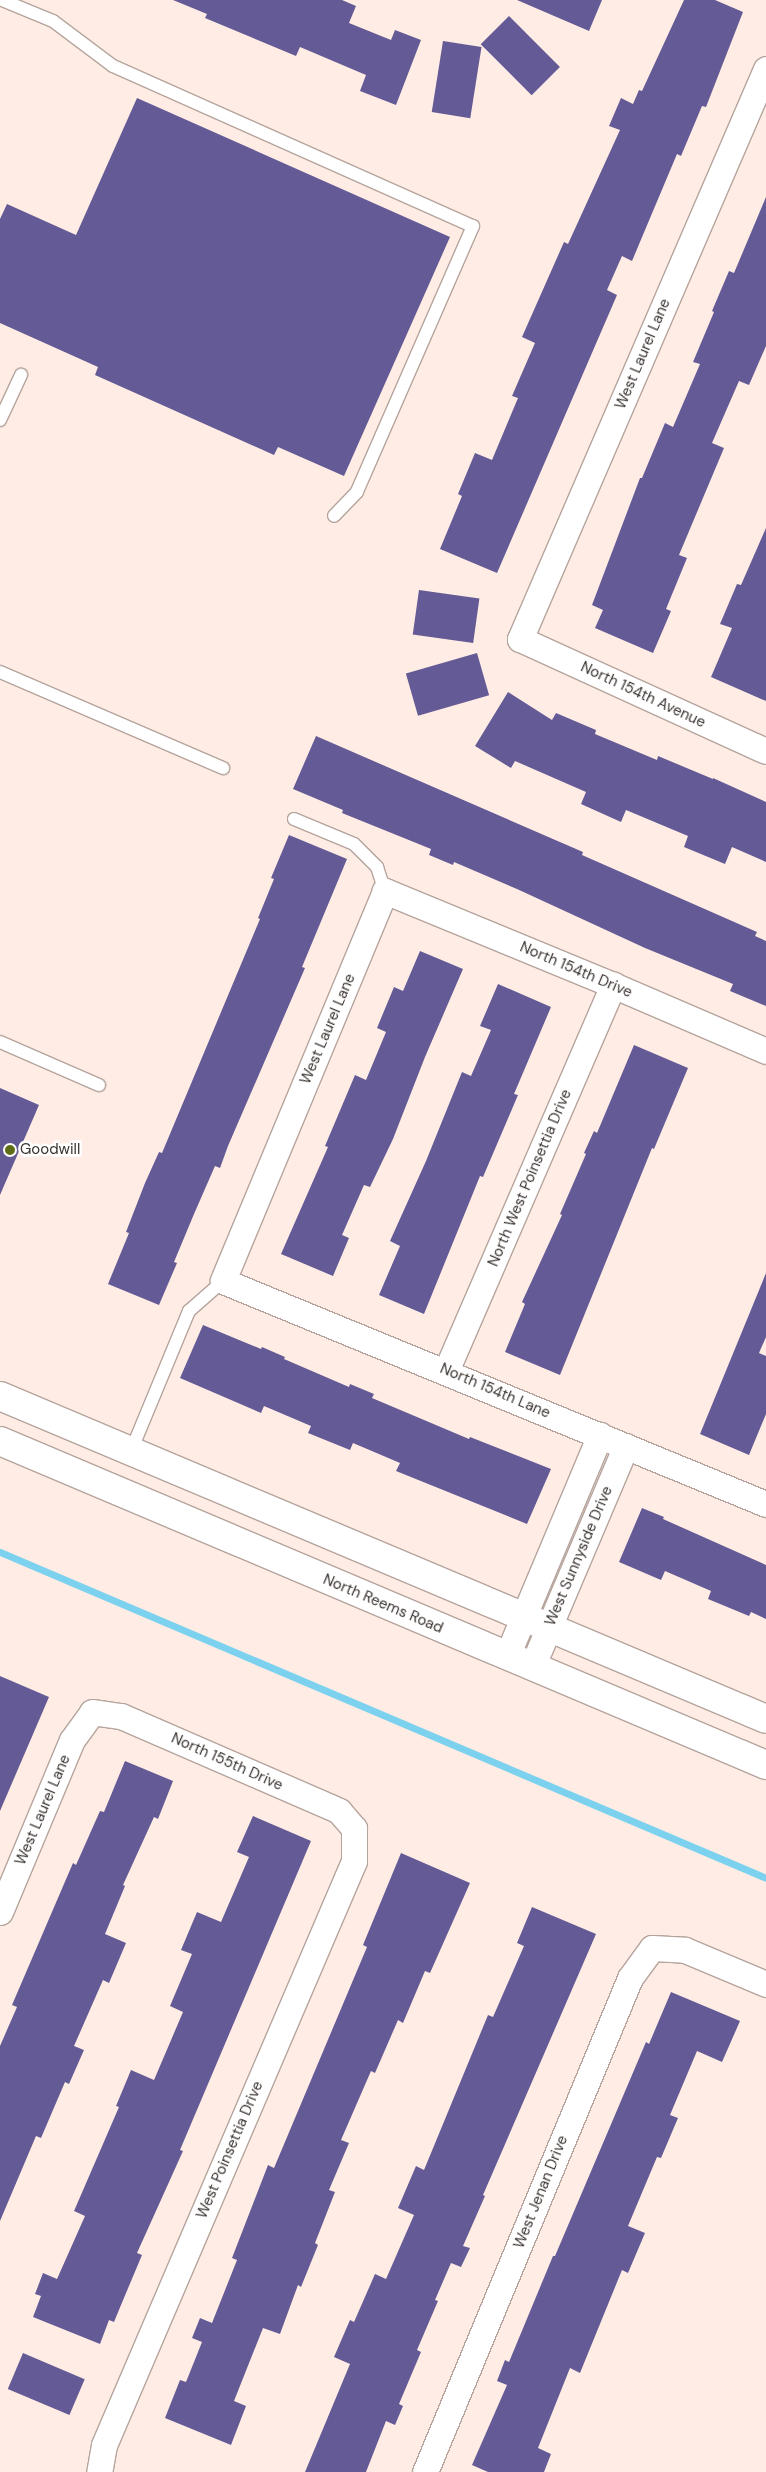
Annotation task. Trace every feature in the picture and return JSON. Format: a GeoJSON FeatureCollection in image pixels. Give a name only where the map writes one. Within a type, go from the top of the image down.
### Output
{"type":"FeatureCollection","features":[{"type":"Feature","properties":{"kind":"main road"},"geometry":{"type":"LineString","coordinates":[[0,1396],[766,1719]]}},
{"type":"Feature","properties":{"kind":"main road","name":"North Reems Road"},"geometry":{"type":"LineString","coordinates":[[0,1441],[766,1765]]}},
{"type":"Feature","properties":{"kind":"street","name":"West Laurel Lane"},"geometry":{"type":"LineString","coordinates":[[520,639],[766,69]]}},
{"type":"Feature","properties":{"kind":"street","name":"North 154th Avenue"},"geometry":{"type":"LineString","coordinates":[[520,639],[766,751]]}},
{"type":"Feature","properties":{"kind":"street","name":"West Laurel Lane"},"geometry":{"type":"LineString","coordinates":[[223,1281],[385,891]]}},
{"type":"Feature","properties":{"kind":"street","name":"North 154th Drive"},"geometry":{"type":"LineString","coordinates":[[385,891],[613,985],[766,1051]]}},
{"type":"Feature","properties":{"kind":"street","name":"North West Poinsettia Drive"},"geometry":{"type":"LineString","coordinates":[[446,1371],[613,985]]}},
{"type":"Feature","properties":{"kind":"street","name":"North 154th Lane"},"geometry":{"type":"LineString","coordinates":[[223,1281],[766,1504]]}},
{"type":"Feature","properties":{"kind":"street","name":"West Sunnyside Drive"},"geometry":{"type":"LineString","coordinates":[[508,1656],[600,1435]]}},
{"type":"Feature","properties":{"kind":"street","name":"West Sunnyside Drive"},"geometry":{"type":"LineString","coordinates":[[532,1667],[626,1446]]}},
{"type":"Feature","properties":{"kind":"street","name":"West Laurel Lane"},"geometry":{"type":"LineString","coordinates":[[0,1912],[72,1740],[92,1712]]}},
{"type":"Feature","properties":{"kind":"street","name":"North 155th Drive"},"geometry":{"type":"LineString","coordinates":[[92,1712],[121,1716],[330,1807],[339,1811],[354,1828]]}},
{"type":"Feature","properties":{"kind":"street","name":"West Poinsettia Drive"},"geometry":{"type":"LineString","coordinates":[[98,2472],[104,2445],[354,1861],[354,1828]]}},
{"type":"Feature","properties":{"kind":"street","name":"West Jenan Drive"},"geometry":{"type":"LineString","coordinates":[[425,2472],[630,1978],[652,1948],[686,1950],[766,1984]]}},
{"type":"Feature","properties":{"kind":"lane"},"geometry":{"type":"LineString","coordinates":[[2,0],[53,21],[113,66],[473,226],[357,492],[334,516]]}},
{"type":"Feature","properties":{"kind":"lane"},"geometry":{"type":"LineString","coordinates":[[0,420],[20,375]]}},
{"type":"Feature","properties":{"kind":"lane"},"geometry":{"type":"LineString","coordinates":[[0,672],[223,768]]}},
{"type":"Feature","properties":{"kind":"lane"},"geometry":{"type":"LineString","coordinates":[[294,819],[354,844],[377,867],[385,891]]}},
{"type":"Feature","properties":{"kind":"lane"},"geometry":{"type":"LineString","coordinates":[[0,1042],[99,1085]]}},
{"type":"Feature","properties":{"kind":"lane"},"geometry":{"type":"LineString","coordinates":[[131,1451],[189,1311],[223,1281]]}},
{"type":"Feature","properties":{"kind":"building"},"geometry":{"type":"Polygon","coordinates":[[[173,0],[342,0],[356,6],[349,23],[391,40],[395,30],[421,40],[396,105],[360,91],[366,75],[300,47],[296,56],[205,18],[207,14],[173,0]]]}},
{"type":"Feature","properties":{"kind":"building"},"geometry":{"type":"Polygon","coordinates":[[[517,0],[602,0],[589,31],[517,0]]]}},
{"type":"Feature","properties":{"kind":"building"},"geometry":{"type":"Polygon","coordinates":[[[684,0],[715,0],[743,12],[706,107],[702,106],[681,156],[677,154],[632,261],[622,256],[607,290],[617,295],[497,573],[440,549],[462,496],[458,494],[475,453],[492,460],[518,398],[512,396],[535,343],[522,337],[564,242],[568,244],[620,130],[609,126],[621,98],[633,104],[639,90],[642,91],[684,0]]]}},
{"type":"Feature","properties":{"kind":"building"},"geometry":{"type":"Polygon","coordinates":[[[509,16],[560,67],[532,95],[481,44],[509,16]]]}},
{"type":"Feature","properties":{"kind":"building"},"geometry":{"type":"Polygon","coordinates":[[[443,41],[482,47],[470,118],[432,112],[443,41]]]}},
{"type":"Feature","properties":{"kind":"building"},"geometry":{"type":"Polygon","coordinates":[[[137,98],[450,237],[344,476],[278,447],[274,455],[95,375],[98,367],[0,323],[0,219],[7,204],[76,235],[137,98]]]}},
{"type":"Feature","properties":{"kind":"building"},"geometry":{"type":"Polygon","coordinates":[[[766,197],[766,346],[749,385],[739,381],[712,443],[724,448],[679,555],[687,558],[666,609],[671,611],[653,653],[595,628],[603,610],[592,605],[640,478],[642,478],[665,423],[673,427],[700,364],[693,362],[714,312],[712,311],[729,271],[734,273],[766,197]]]}},
{"type":"Feature","properties":{"kind":"building"},"geometry":{"type":"Polygon","coordinates":[[[766,528],[766,701],[711,677],[732,628],[720,624],[737,584],[741,585],[766,528]]]}},
{"type":"Feature","properties":{"kind":"building"},"geometry":{"type":"Polygon","coordinates":[[[419,590],[479,598],[473,643],[413,635],[419,590]]]}},
{"type":"Feature","properties":{"kind":"building"},"geometry":{"type":"Polygon","coordinates":[[[477,653],[489,695],[418,716],[406,673],[477,653]]]}},
{"type":"Feature","properties":{"kind":"building"},"geometry":{"type":"Polygon","coordinates":[[[508,692],[552,720],[556,713],[596,730],[595,734],[657,760],[658,756],[766,802],[766,862],[732,847],[725,864],[684,847],[688,836],[626,810],[621,822],[581,804],[586,792],[515,761],[511,768],[475,746],[508,692]]]}},
{"type":"Feature","properties":{"kind":"building"},"geometry":{"type":"Polygon","coordinates":[[[316,736],[583,852],[582,855],[757,932],[755,936],[766,941],[766,1006],[730,991],[733,984],[645,948],[454,862],[453,865],[429,855],[431,849],[342,813],[343,810],[293,789],[316,736]]]}},
{"type":"Feature","properties":{"kind":"building"},"geometry":{"type":"Polygon","coordinates":[[[289,835],[347,859],[302,967],[305,968],[220,1168],[215,1166],[194,1214],[174,1262],[177,1263],[159,1305],[108,1284],[129,1233],[126,1232],[145,1183],[159,1152],[162,1153],[260,919],[258,918],[274,879],[271,878],[289,835]]]}},
{"type":"Feature","properties":{"kind":"building"},"geometry":{"type":"Polygon","coordinates":[[[420,951],[463,969],[425,1057],[393,1139],[370,1187],[364,1185],[342,1235],[349,1238],[333,1276],[281,1254],[328,1147],[325,1146],[355,1075],[366,1080],[386,1032],[377,1028],[394,987],[403,991],[420,951]]]}},
{"type":"Feature","properties":{"kind":"building"},"geometry":{"type":"Polygon","coordinates":[[[498,984],[551,1007],[514,1094],[518,1095],[483,1177],[480,1176],[424,1314],[379,1295],[400,1246],[390,1241],[426,1161],[462,1072],[471,1076],[491,1030],[480,1026],[498,984]]]}},
{"type":"Feature","properties":{"kind":"building"},"geometry":{"type":"Polygon","coordinates":[[[634,1045],[688,1068],[654,1149],[652,1148],[560,1375],[505,1352],[525,1304],[522,1302],[562,1215],[560,1214],[586,1154],[584,1153],[594,1131],[597,1133],[634,1045]]]}},
{"type":"Feature","properties":{"kind":"building","name":"Goodwill"},"geometry":{"type":"Polygon","coordinates":[[[0,1088],[39,1105],[0,1195],[0,1088]]]}},
{"type":"Feature","properties":{"kind":"building"},"geometry":{"type":"Polygon","coordinates":[[[766,1273],[766,1337],[759,1353],[766,1356],[766,1414],[749,1455],[700,1434],[766,1273]]]}},
{"type":"Feature","properties":{"kind":"building"},"geometry":{"type":"Polygon","coordinates":[[[203,1325],[261,1349],[262,1347],[285,1357],[284,1359],[349,1387],[350,1384],[374,1394],[372,1398],[469,1439],[470,1437],[551,1469],[527,1524],[396,1471],[400,1463],[353,1443],[350,1450],[308,1433],[311,1426],[264,1406],[261,1413],[180,1378],[203,1325]]]}},
{"type":"Feature","properties":{"kind":"building"},"geometry":{"type":"Polygon","coordinates":[[[642,1508],[766,1565],[766,1619],[751,1612],[749,1616],[708,1599],[711,1591],[665,1571],[661,1580],[619,1562],[642,1508]]]}},
{"type":"Feature","properties":{"kind":"building"},"geometry":{"type":"Polygon","coordinates":[[[0,1676],[49,1697],[0,1811],[0,1676]]]}},
{"type":"Feature","properties":{"kind":"building"},"geometry":{"type":"Polygon","coordinates":[[[125,1761],[173,1781],[158,1819],[154,1817],[123,1885],[125,1886],[105,1934],[126,1943],[109,1983],[103,1980],[74,2046],[84,2050],[69,2084],[65,2082],[41,2138],[36,2136],[0,2221],[0,2046],[17,2007],[12,2005],[73,1863],[76,1865],[100,1811],[104,1812],[125,1761]]]}},
{"type":"Feature","properties":{"kind":"building"},"geometry":{"type":"Polygon","coordinates":[[[253,1816],[311,1841],[180,2150],[183,2151],[137,2253],[142,2255],[114,2322],[109,2320],[100,2344],[33,2317],[41,2296],[35,2294],[43,2273],[57,2279],[85,2216],[74,2211],[119,2107],[116,2106],[131,2070],[154,2080],[183,2012],[170,2006],[192,1954],[181,1950],[197,1912],[221,1922],[249,1857],[237,1852],[253,1816]]]}},
{"type":"Feature","properties":{"kind":"building"},"geometry":{"type":"Polygon","coordinates":[[[401,1853],[470,1883],[430,1973],[425,1971],[403,2023],[398,2020],[375,2073],[371,2071],[341,2140],[349,2143],[329,2190],[335,2192],[315,2243],[318,2245],[301,2287],[298,2285],[280,2334],[263,2328],[234,2401],[246,2406],[231,2445],[165,2418],[180,2380],[186,2382],[202,2342],[192,2338],[200,2318],[212,2323],[237,2260],[232,2258],[268,2165],[274,2168],[367,1947],[363,1945],[401,1853]]]}},
{"type":"Feature","properties":{"kind":"building"},"geometry":{"type":"Polygon","coordinates":[[[532,1907],[596,1934],[483,2195],[485,2196],[463,2246],[470,2248],[461,2267],[451,2263],[435,2300],[438,2301],[417,2350],[421,2352],[399,2404],[403,2406],[395,2425],[386,2421],[366,2472],[305,2472],[350,2364],[334,2357],[350,2320],[354,2322],[375,2274],[386,2279],[414,2215],[398,2208],[416,2166],[424,2170],[488,2015],[493,2017],[524,1946],[517,1943],[532,1907]]]}},
{"type":"Feature","properties":{"kind":"building"},"geometry":{"type":"Polygon","coordinates":[[[671,1992],[740,2021],[722,2062],[697,2051],[670,2115],[678,2118],[661,2158],[657,2157],[628,2226],[645,2233],[628,2273],[622,2270],[580,2373],[570,2368],[538,2448],[551,2454],[544,2472],[488,2472],[472,2465],[507,2385],[497,2381],[505,2360],[509,2362],[646,2042],[649,2044],[671,1992]]]}},
{"type":"Feature","properties":{"kind":"building"},"geometry":{"type":"Polygon","coordinates":[[[23,2353],[85,2379],[69,2415],[8,2389],[23,2353]]]}},
{"type":"Feature","properties":{"kind":"waterway"},"geometry":{"type":"LineString","coordinates":[[0,1552],[766,1878]]}},
{"type":"Feature","properties":{"kind":"place","name":"Goodwill"},"geometry":{"type":"Point","coordinates":[10,1150]}}]}
